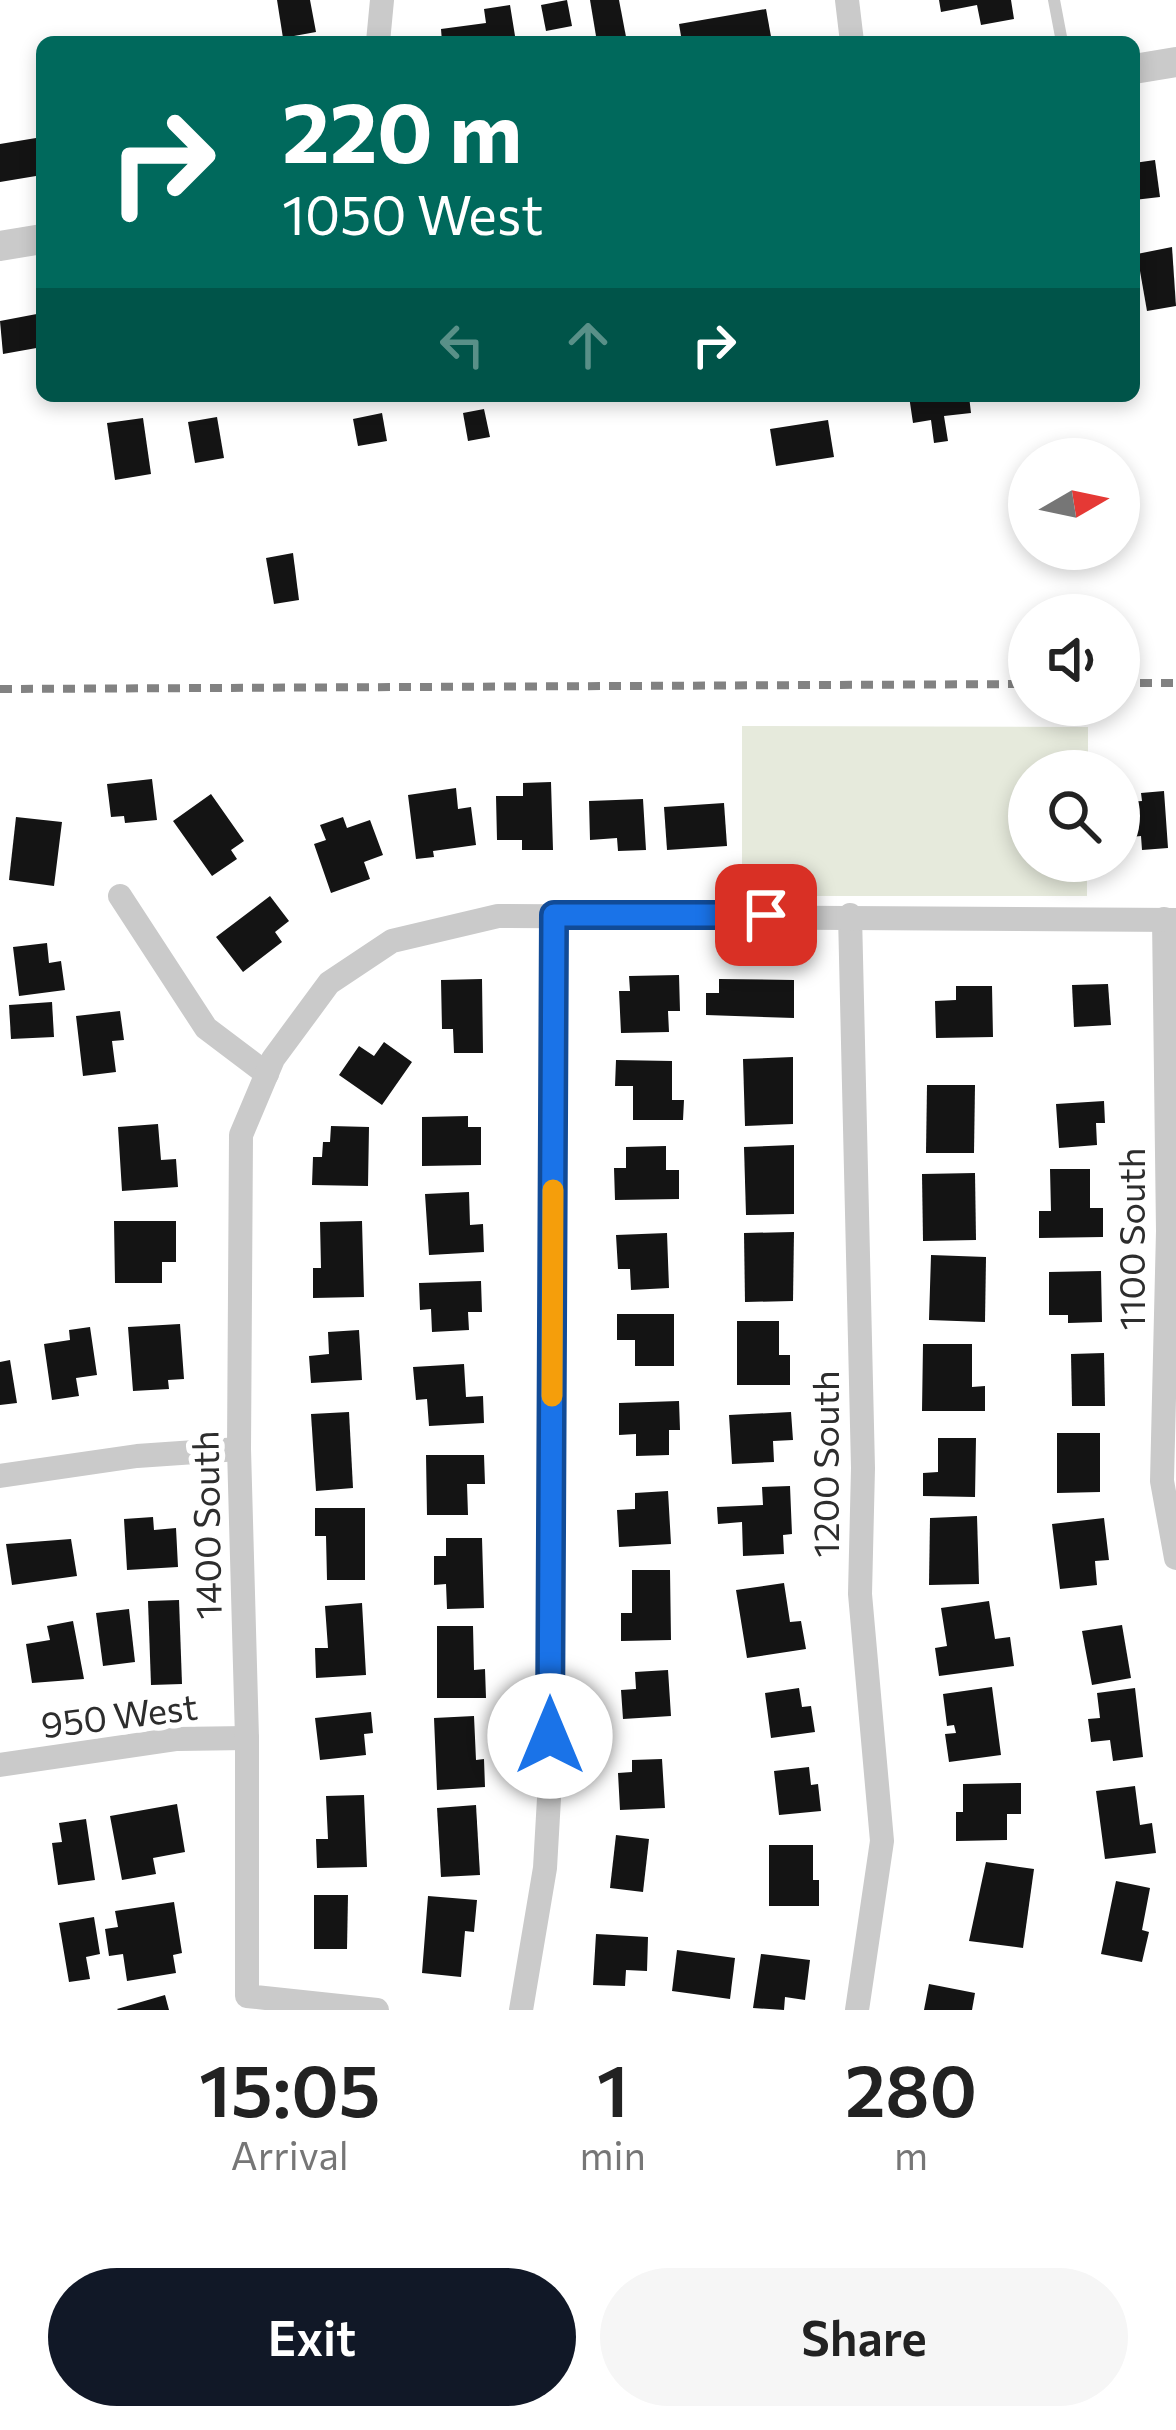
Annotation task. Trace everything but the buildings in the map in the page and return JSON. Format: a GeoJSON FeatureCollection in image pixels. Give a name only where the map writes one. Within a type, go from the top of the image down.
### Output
{"type":"FeatureCollection","features":[{"type":"Feature","properties":{"kind":"street"},"geometry":{"type":"LineString","coordinates":[[379,36],[382,0]]}},
{"type":"Feature","properties":{"kind":"street"},"geometry":{"type":"LineString","coordinates":[[847,0],[851,36]]}},
{"type":"Feature","properties":{"kind":"street"},"geometry":{"type":"LineString","coordinates":[[1140,68],[1176,62]]}},
{"type":"Feature","properties":{"kind":"street"},"geometry":{"type":"LineString","coordinates":[[0,246],[36,240]]}},
{"type":"Feature","properties":{"kind":"street"},"geometry":{"type":"LineString","coordinates":[[120,896],[206,1028],[270,1066]]}},
{"type":"Feature","properties":{"kind":"street"},"geometry":{"type":"LineString","coordinates":[[520,2010],[545,1868],[550,1781],[554,915]]}},
{"type":"Feature","properties":{"kind":"street","name":"1200 South"},"geometry":{"type":"LineString","coordinates":[[850,915],[863,1468],[860,1594],[883,1840],[857,2010]]}},
{"type":"Feature","properties":{"kind":"street","name":"1400 South"},"geometry":{"type":"LineString","coordinates":[[377,2010],[247,1996],[247,1738],[238,1449],[241,1135],[270,1066],[329,983],[392,941],[498,916],[1170,920]]}},
{"type":"Feature","properties":{"kind":"street","name":"1100 South"},"geometry":{"type":"LineString","coordinates":[[1170,920],[1172,1231],[1162,1481],[1176,1558]]}},
{"type":"Feature","properties":{"kind":"street"},"geometry":{"type":"LineString","coordinates":[[0,1476],[137,1456],[238,1449]]}},
{"type":"Feature","properties":{"kind":"street","name":"950 West"},"geometry":{"type":"LineString","coordinates":[[0,1765],[177,1739],[247,1738]]}},
{"type":"Feature","properties":{"kind":"lane"},"geometry":{"type":"LineString","coordinates":[[1054,0],[1061,36]]}},
{"type":"Feature","properties":{"kind":"shaded area"},"geometry":{"type":"Polygon","coordinates":[[[742,726],[1088,727],[1088,750],[1008,750],[1008,882],[1087,882],[1087,896],[742,896],[742,726]]]}},
{"type":"Feature","properties":{"kind":"railway"},"geometry":{"type":"LineString","coordinates":[[1140,683],[1176,683]]}},
{"type":"Feature","properties":{"kind":"railway"},"geometry":{"type":"LineString","coordinates":[[0,689],[1008,684]]}},
{"type":"Feature","properties":{"kind":"slow traffic"},"geometry":{"type":"LineString","coordinates":[[552,1396],[553,1190]]}},
{"type":"Feature","properties":{"kind":"route"},"geometry":{"type":"LineString","coordinates":[[550,1736],[554,915],[766,915]]}}]}
